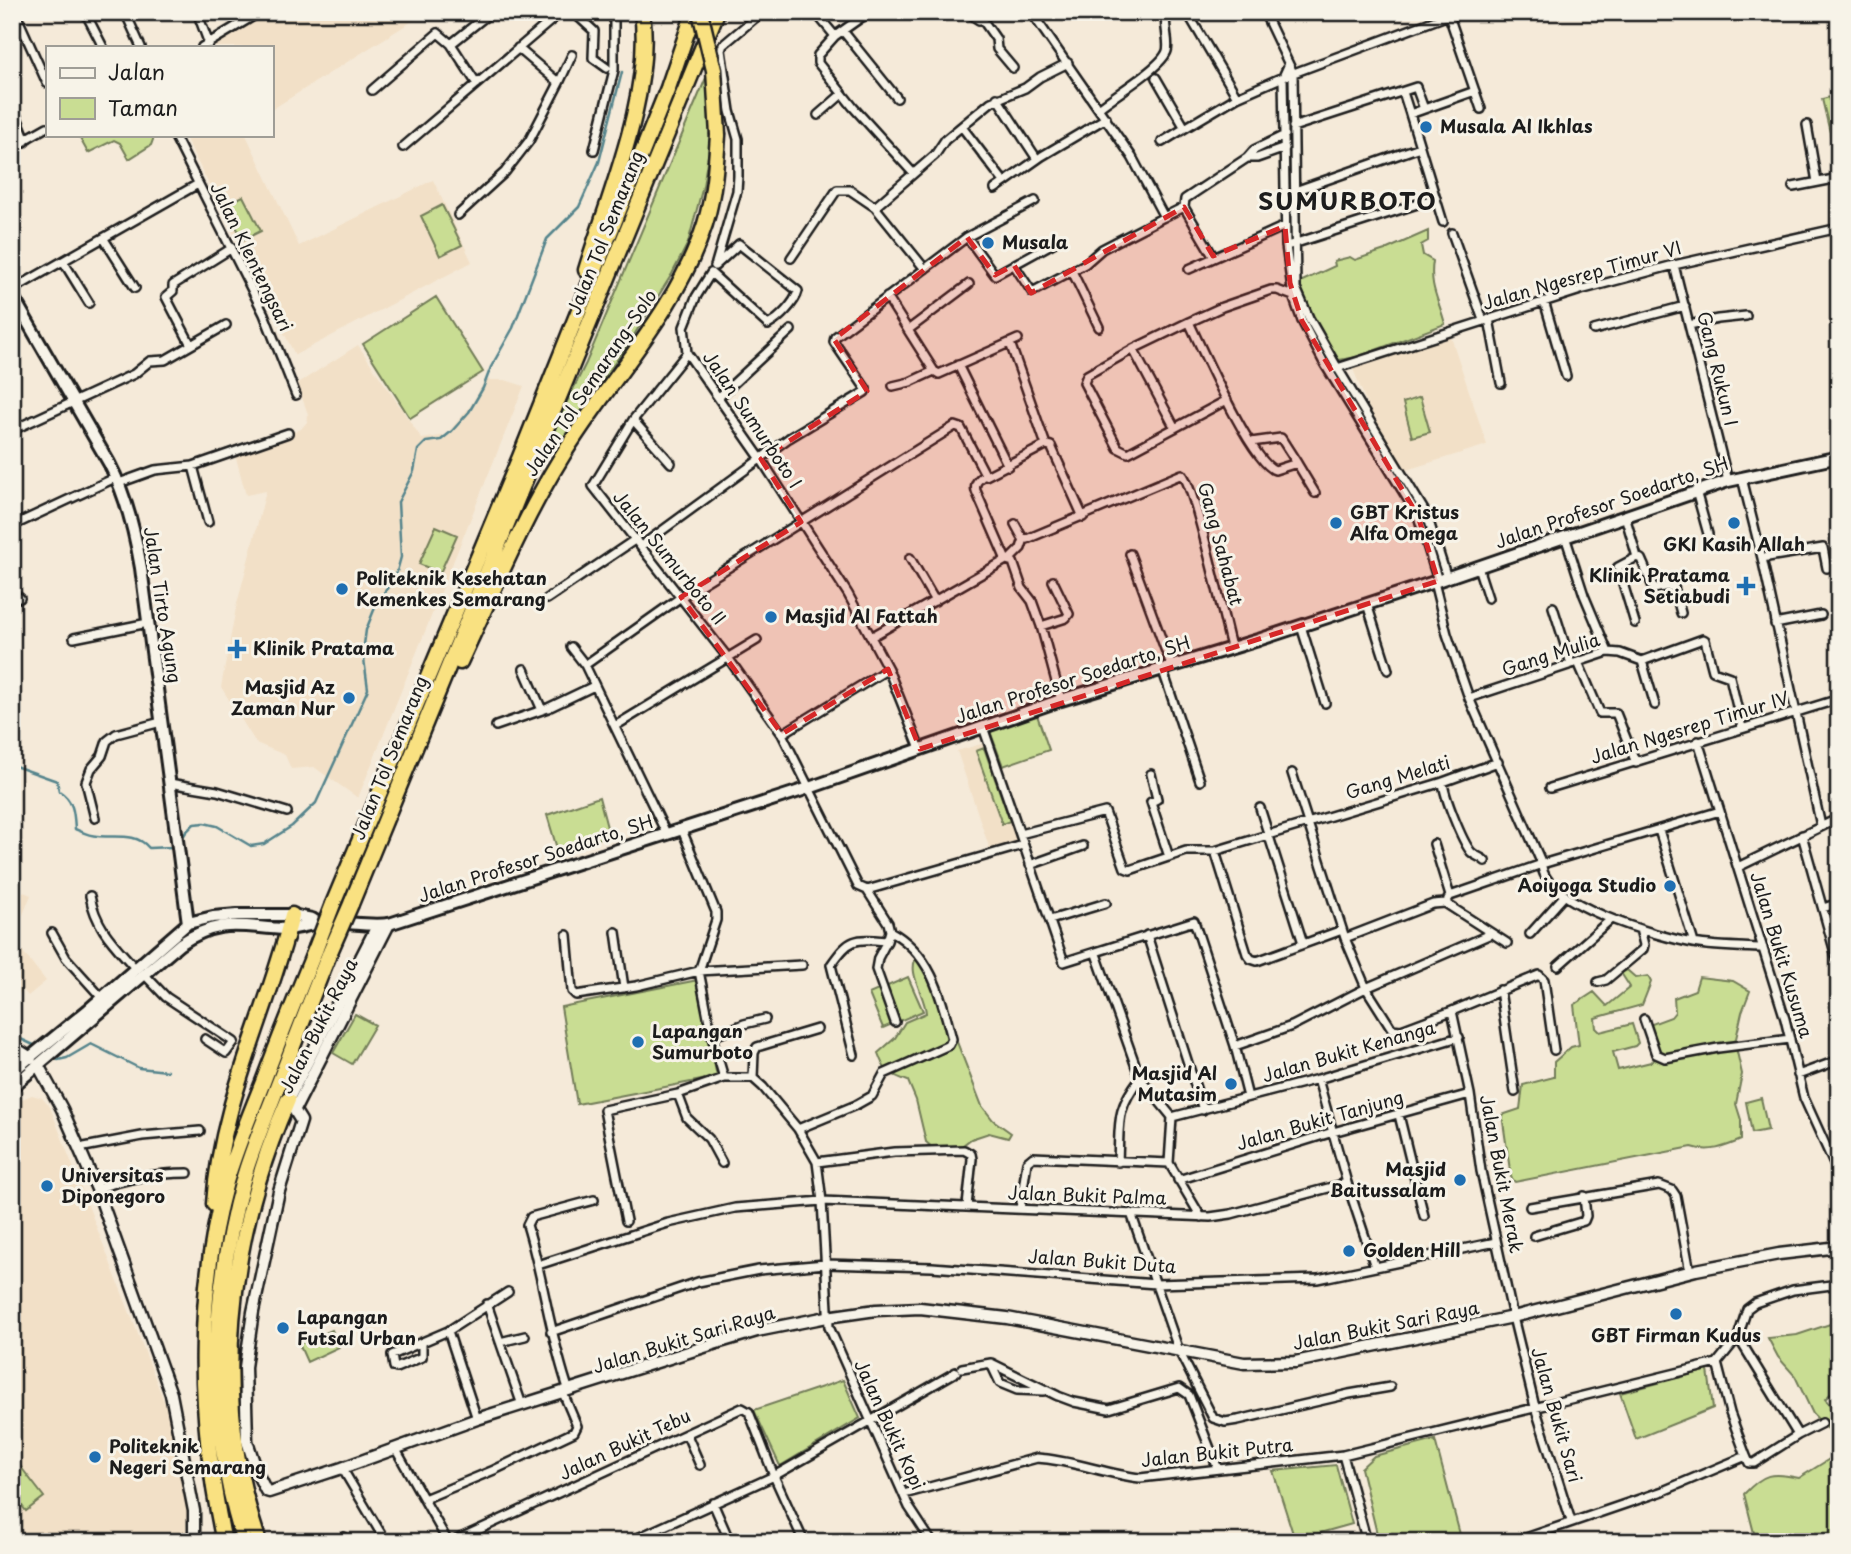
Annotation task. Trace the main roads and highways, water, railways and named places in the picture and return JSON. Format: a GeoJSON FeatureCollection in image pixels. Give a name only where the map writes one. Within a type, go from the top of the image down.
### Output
{"type":"FeatureCollection","features":[{"type":"Feature","properties":{"kind":"highway"},"geometry":{"type":"LineString","coordinates":[[563,345],[640,88],[644,50],[642,12]]}},
{"type":"Feature","properties":{"kind":"highway","name":"Jalan Tol Semarang"},"geometry":{"type":"LineString","coordinates":[[244,1542],[230,1500],[218,1410],[218,1331],[227,1247],[243,1179],[323,950],[333,904],[520,457],[697,12]]}},
{"type":"Feature","properties":{"kind":"highway","name":"Jalan Tol Semarang–Solo"},"geometry":{"type":"LineString","coordinates":[[380,834],[539,497],[582,425],[670,299],[691,261],[712,195],[718,135],[714,70],[710,47],[697,12]]}},
{"type":"Feature","properties":{"kind":"highway","name":"Jalan Tol Semarang"},"geometry":{"type":"LineString","coordinates":[[224,1542],[207,1435],[202,1367],[213,1244],[232,1163],[323,950],[351,904],[718,12]]}},
{"type":"Feature","properties":{"kind":"highway"},"geometry":{"type":"LineString","coordinates":[[213,1244],[214,1193],[227,1118],[290,922]]}},
{"type":"Feature","properties":{"kind":"highway"},"geometry":{"type":"LineString","coordinates":[[259,1542],[236,1457],[231,1385],[233,1310],[244,1234],[266,1157],[292,1105]]}},
{"type":"Feature","properties":{"kind":"main road"},"geometry":{"type":"LineString","coordinates":[[12,110],[24,140],[12,147]]}},
{"type":"Feature","properties":{"kind":"main road","name":"Jalan Tirto Agung"},"geometry":{"type":"LineString","coordinates":[[12,292],[118,480],[138,548],[188,923]]}},
{"type":"Feature","properties":{"kind":"main road","name":"Jalan Profesor Soedarto, SH"},"geometry":{"type":"LineString","coordinates":[[290,922],[383,925],[667,835],[1061,700],[1440,580],[1696,491],[1728,481],[1839,457]]}},
{"type":"Feature","properties":{"kind":"main road"},"geometry":{"type":"LineString","coordinates":[[12,1072],[43,1055],[140,971],[188,923],[237,915],[290,922]]}},
{"type":"Feature","properties":{"kind":"main road"},"geometry":{"type":"LineString","coordinates":[[12,1087],[102,998],[198,932],[215,926],[290,922]]}},
{"type":"Feature","properties":{"kind":"waterway"},"geometry":{"type":"LineString","coordinates":[[656,17],[658,12]]}},
{"type":"Feature","properties":{"kind":"waterway"},"geometry":{"type":"LineString","coordinates":[[181,840],[194,824],[204,823],[217,826],[251,846],[264,844],[292,826],[316,803],[368,689],[363,652],[366,630],[376,605],[396,575],[401,557],[398,502],[414,471],[418,450],[426,442],[441,440],[452,431],[469,412],[483,388],[491,367],[513,328],[547,239],[579,207],[599,162],[622,72]]}},
{"type":"Feature","properties":{"kind":"waterway"},"geometry":{"type":"LineString","coordinates":[[12,765],[57,781],[59,791],[68,799],[72,808],[75,829],[94,836],[132,838],[149,848],[176,845]]}},
{"type":"Feature","properties":{"kind":"waterway"},"geometry":{"type":"LineString","coordinates":[[12,1035],[38,1047]]}},
{"type":"Feature","properties":{"kind":"waterway"},"geometry":{"type":"LineString","coordinates":[[56,1056],[58,1060],[67,1058],[91,1044],[139,1068],[167,1071]]}},
{"type":"Feature","properties":{"kind":"place","name":"Musala Al Ikhlas"},"geometry":{"type":"Point","coordinates":[1426,127]}},
{"type":"Feature","properties":{"kind":"place","name":"Musala"},"geometry":{"type":"Point","coordinates":[988,243]}},
{"type":"Feature","properties":{"kind":"place","name":"GBT Kristus Alfa Omega"},"geometry":{"type":"Point","coordinates":[1336,523]}},
{"type":"Feature","properties":{"kind":"place","name":"GKI Kasih Allah"},"geometry":{"type":"Point","coordinates":[1734,523]}},
{"type":"Feature","properties":{"kind":"place","name":"Klinik Pratama Setiabudi"},"geometry":{"type":"Point","coordinates":[1746,586]}},
{"type":"Feature","properties":{"kind":"place","name":"Politeknik Kesehatan Kemenkes Semarang"},"geometry":{"type":"Point","coordinates":[342,589]}},
{"type":"Feature","properties":{"kind":"place","name":"Masjid Al Fattah"},"geometry":{"type":"Point","coordinates":[771,617]}},
{"type":"Feature","properties":{"kind":"place","name":"Klinik Pratama"},"geometry":{"type":"Point","coordinates":[237,649]}},
{"type":"Feature","properties":{"kind":"place","name":"Masjid Az Zaman Nur"},"geometry":{"type":"Point","coordinates":[349,698]}},
{"type":"Feature","properties":{"kind":"place","name":"Aoiyoga Studio"},"geometry":{"type":"Point","coordinates":[1670,886]}},
{"type":"Feature","properties":{"kind":"place","name":"Lapangan Sumurboto"},"geometry":{"type":"Point","coordinates":[638,1042]}},
{"type":"Feature","properties":{"kind":"place","name":"Masjid Al Mutasim"},"geometry":{"type":"Point","coordinates":[1231,1084]}},
{"type":"Feature","properties":{"kind":"place","name":"Masjid Baitussalam"},"geometry":{"type":"Point","coordinates":[1460,1180]}},
{"type":"Feature","properties":{"kind":"place","name":"Universitas Diponegoro"},"geometry":{"type":"Point","coordinates":[47,1186]}},
{"type":"Feature","properties":{"kind":"place","name":"Golden Hill"},"geometry":{"type":"Point","coordinates":[1349,1251]}},
{"type":"Feature","properties":{"kind":"place","name":"GBT Firman Kudus"},"geometry":{"type":"Point","coordinates":[1676,1314]}},
{"type":"Feature","properties":{"kind":"place","name":"Lapangan Futsal Urban"},"geometry":{"type":"Point","coordinates":[283,1328]}},
{"type":"Feature","properties":{"kind":"place","name":"Politeknik Negeri Semarang"},"geometry":{"type":"Point","coordinates":[95,1457]}},
{"type":"Feature","properties":{"kind":"district","name":"SUMURBOTO"},"geometry":{"type":"Point","coordinates":[1348,202]}}]}
